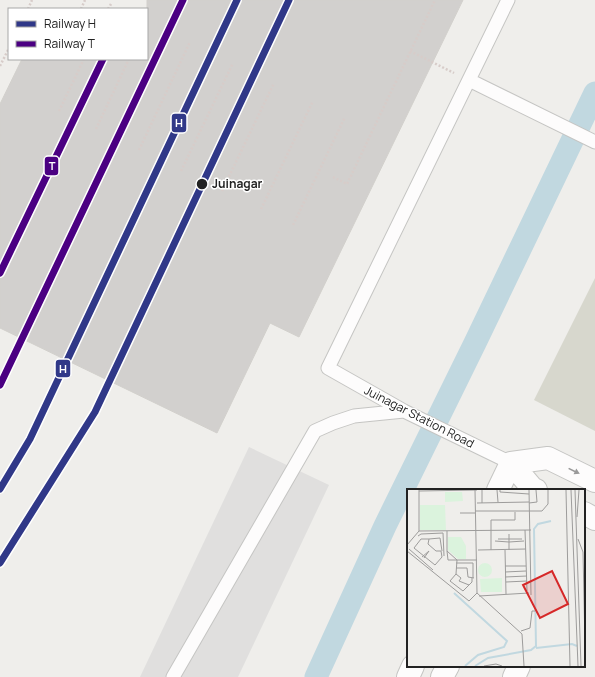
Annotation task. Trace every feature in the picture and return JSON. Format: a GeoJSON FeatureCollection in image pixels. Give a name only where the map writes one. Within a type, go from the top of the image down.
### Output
{"type":"FeatureCollection","features":[{"type":"Feature","properties":{"kind":"street"},"geometry":{"type":"LineString","coordinates":[[498,489],[511,464],[548,458],[595,481]]}},
{"type":"Feature","properties":{"kind":"street","name":"Juinagar Station Road"},"geometry":{"type":"LineString","coordinates":[[534,489],[548,458]]}},
{"type":"Feature","properties":{"kind":"street","name":"Juinagar Station Road"},"geometry":{"type":"LineString","coordinates":[[511,464],[533,489]]}},
{"type":"Feature","properties":{"kind":"street"},"geometry":{"type":"LineString","coordinates":[[585,513],[595,518]]}},
{"type":"Feature","properties":{"kind":"street"},"geometry":{"type":"LineString","coordinates":[[408,677],[413,667]]}},
{"type":"Feature","properties":{"kind":"street"},"geometry":{"type":"LineString","coordinates":[[442,677],[447,667]]}},
{"type":"Feature","properties":{"kind":"street"},"geometry":{"type":"LineString","coordinates":[[514,677],[519,667]]}},
{"type":"Feature","properties":{"kind":"lane"},"geometry":{"type":"LineString","coordinates":[[508,0],[469,80],[595,142]]}},
{"type":"Feature","properties":{"kind":"lane","name":"Juinagar Station Road"},"geometry":{"type":"LineString","coordinates":[[469,80],[328,368],[404,411],[511,464]]}},
{"type":"Feature","properties":{"kind":"lane"},"geometry":{"type":"LineString","coordinates":[[173,677],[315,432],[333,423],[354,416],[404,411]]}},
{"type":"Feature","properties":{"kind":"path"},"geometry":{"type":"LineString","coordinates":[[333,177],[347,184],[435,0]]}},
{"type":"Feature","properties":{"kind":"path"},"geometry":{"type":"LineString","coordinates":[[109,8],[111,4]]}},
{"type":"Feature","properties":{"kind":"path"},"geometry":{"type":"LineString","coordinates":[[138,150],[190,42]]}},
{"type":"Feature","properties":{"kind":"path"},"geometry":{"type":"LineString","coordinates":[[0,66],[8,50]]}},
{"type":"Feature","properties":{"kind":"path"},"geometry":{"type":"LineString","coordinates":[[410,51],[469,80]]}},
{"type":"Feature","properties":{"kind":"path"},"geometry":{"type":"LineString","coordinates":[[59,111],[84,60]]}},
{"type":"Feature","properties":{"kind":"path"},"geometry":{"type":"LineString","coordinates":[[96,129],[129,60]]}},
{"type":"Feature","properties":{"kind":"path"},"geometry":{"type":"LineString","coordinates":[[181,171],[232,63]]}},
{"type":"Feature","properties":{"kind":"path"},"geometry":{"type":"LineString","coordinates":[[222,191],[274,83]]}},
{"type":"Feature","properties":{"kind":"path"},"geometry":{"type":"LineString","coordinates":[[261,209],[313,101]]}},
{"type":"Feature","properties":{"kind":"path"},"geometry":{"type":"LineString","coordinates":[[294,225],[345,117]]}},
{"type":"Feature","properties":{"kind":"shaded area"},"geometry":{"type":"Polygon","coordinates":[[[595,278],[595,431],[534,400],[595,278]]]}},
{"type":"Feature","properties":{"kind":"shaded area"},"geometry":{"type":"Polygon","coordinates":[[[249,447],[329,485],[238,677],[140,677],[249,447]]]}},
{"type":"Feature","properties":{"kind":"building","name":"Juinagar"},"geometry":{"type":"Polygon","coordinates":[[[147,0],[463,0],[299,337],[270,323],[217,433],[0,328],[0,104],[22,60],[148,60],[147,0]]]}},
{"type":"Feature","properties":{"kind":"waterway"},"geometry":{"type":"LineString","coordinates":[[316,677],[385,526],[595,93]]}},
{"type":"Feature","properties":{"kind":"rail line","name":"T"},"geometry":{"type":"LineString","coordinates":[[0,385],[183,0]]}},
{"type":"Feature","properties":{"kind":"rail line","name":"H"},"geometry":{"type":"LineString","coordinates":[[0,489],[30,439],[237,0]]}},
{"type":"Feature","properties":{"kind":"rail line","name":"H"},"geometry":{"type":"LineString","coordinates":[[0,563],[95,412],[289,0]]}},
{"type":"Feature","properties":{"kind":"rail line","name":"T"},"geometry":{"type":"LineString","coordinates":[[0,273],[103,60]]}},
{"type":"Feature","properties":{"kind":"place","name":"Juinagar"},"geometry":{"type":"Point","coordinates":[202,184]}}]}
